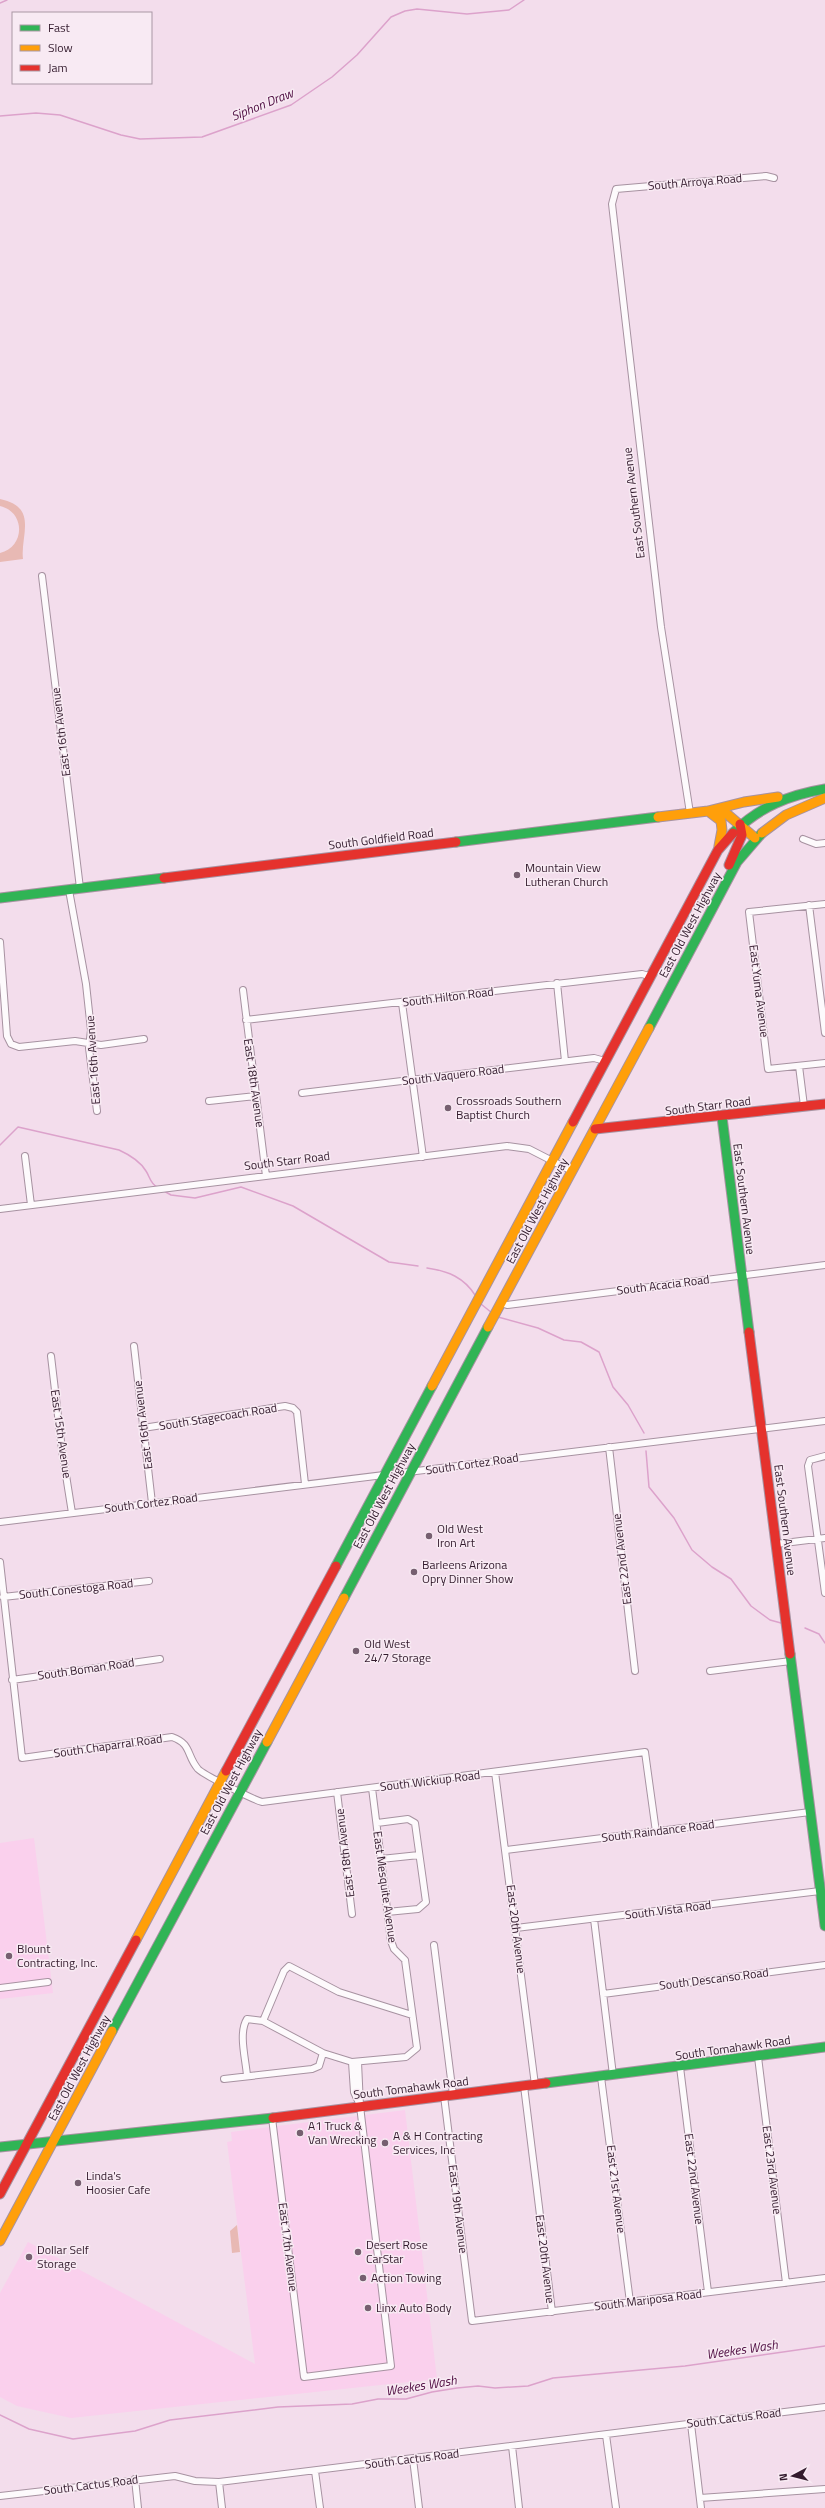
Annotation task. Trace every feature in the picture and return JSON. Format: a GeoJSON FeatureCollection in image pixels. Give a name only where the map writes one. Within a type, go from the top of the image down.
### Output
{"type":"FeatureCollection","features":[{"type":"Feature","properties":{"kind":"main road","name":"East Old West Highway"},"geometry":{"type":"LineString","coordinates":[[0,2194],[649,976],[718,850],[740,824],[767,806],[796,794],[825,789]]}},
{"type":"Feature","properties":{"kind":"main road"},"geometry":{"type":"LineString","coordinates":[[708,811],[744,802],[796,794]]}},
{"type":"Feature","properties":{"kind":"main road","name":"East Old West Highway"},"geometry":{"type":"LineString","coordinates":[[0,2241],[737,862],[755,838],[779,818],[793,810],[825,798]]}},
{"type":"Feature","properties":{"kind":"main road","name":"South Goldfield Road"},"geometry":{"type":"LineString","coordinates":[[0,898],[708,811],[727,814],[755,838]]}},
{"type":"Feature","properties":{"kind":"main road"},"geometry":{"type":"LineString","coordinates":[[708,811],[718,816],[723,825],[718,850]]}},
{"type":"Feature","properties":{"kind":"main road"},"geometry":{"type":"LineString","coordinates":[[715,902],[742,835],[740,824]]}},
{"type":"Feature","properties":{"kind":"main road","name":"South Starr Road"},"geometry":{"type":"LineString","coordinates":[[594,1128],[602,1130],[825,1104]]}},
{"type":"Feature","properties":{"kind":"main road","name":"East Southern Avenue"},"geometry":{"type":"LineString","coordinates":[[722,1117],[825,1926]]}},
{"type":"Feature","properties":{"kind":"main road","name":"South Tomahawk Road"},"geometry":{"type":"LineString","coordinates":[[0,2147],[272,2118],[758,2057],[825,2047]]}},
{"type":"Feature","properties":{"kind":"street","name":"South Arroya Road"},"geometry":{"type":"LineString","coordinates":[[616,190],[766,176],[774,178]]}},
{"type":"Feature","properties":{"kind":"street","name":"East Southern Avenue"},"geometry":{"type":"LineString","coordinates":[[616,190],[612,204],[656,581],[690,813]]}},
{"type":"Feature","properties":{"kind":"street","name":"East 16th Avenue"},"geometry":{"type":"LineString","coordinates":[[42,576],[80,888]]}},
{"type":"Feature","properties":{"kind":"street"},"geometry":{"type":"LineString","coordinates":[[803,839],[816,844],[825,843]]}},
{"type":"Feature","properties":{"kind":"street","name":"East 16th Avenue"},"geometry":{"type":"LineString","coordinates":[[69,890],[86,984],[96,1111]]}},
{"type":"Feature","properties":{"kind":"street"},"geometry":{"type":"LineString","coordinates":[[825,904],[809,905],[825,1033]]}},
{"type":"Feature","properties":{"kind":"street","name":"East Yuma Avenue"},"geometry":{"type":"LineString","coordinates":[[799,1066],[768,1069],[749,912],[809,905]]}},
{"type":"Feature","properties":{"kind":"street"},"geometry":{"type":"LineString","coordinates":[[0,942],[7,1036],[11,1044],[19,1047],[75,1041],[101,1045],[144,1039]]}},
{"type":"Feature","properties":{"kind":"street","name":"South Hilton Road"},"geometry":{"type":"LineString","coordinates":[[246,1020],[642,974],[649,976]]}},
{"type":"Feature","properties":{"kind":"street"},"geometry":{"type":"LineString","coordinates":[[557,984],[565,1061]]}},
{"type":"Feature","properties":{"kind":"street","name":"East 18th Avenue"},"geometry":{"type":"LineString","coordinates":[[243,990],[266,1176]]}},
{"type":"Feature","properties":{"kind":"street"},"geometry":{"type":"LineString","coordinates":[[402,1003],[411,1080],[423,1157]]}},
{"type":"Feature","properties":{"kind":"street","name":"South Vaquero Road"},"geometry":{"type":"LineString","coordinates":[[302,1093],[565,1061],[594,1058],[605,1061]]}},
{"type":"Feature","properties":{"kind":"street"},"geometry":{"type":"LineString","coordinates":[[804,1106],[799,1066],[825,1063]]}},
{"type":"Feature","properties":{"kind":"street"},"geometry":{"type":"LineString","coordinates":[[209,1101],[256,1096]]}},
{"type":"Feature","properties":{"kind":"street","name":"South Starr Road"},"geometry":{"type":"LineString","coordinates":[[0,1209],[515,1146],[529,1149],[572,1171]]}},
{"type":"Feature","properties":{"kind":"street"},"geometry":{"type":"LineString","coordinates":[[25,1156],[31,1205]]}},
{"type":"Feature","properties":{"kind":"street","name":"South Acacia Road"},"geometry":{"type":"LineString","coordinates":[[497,1311],[507,1305],[825,1265]]}},
{"type":"Feature","properties":{"kind":"street","name":"East 16th Avenue"},"geometry":{"type":"LineString","coordinates":[[134,1346],[152,1503]]}},
{"type":"Feature","properties":{"kind":"street","name":"East 15th Avenue"},"geometry":{"type":"LineString","coordinates":[[51,1356],[62,1450],[72,1513]]}},
{"type":"Feature","properties":{"kind":"street","name":"South Stagecoach Road"},"geometry":{"type":"LineString","coordinates":[[144,1428],[285,1406],[293,1408],[297,1412],[305,1484]]}},
{"type":"Feature","properties":{"kind":"street","name":"South Cortez Road"},"geometry":{"type":"LineString","coordinates":[[0,1522],[825,1421]]}},
{"type":"Feature","properties":{"kind":"street","name":"East 22nd Avenue"},"geometry":{"type":"LineString","coordinates":[[609,1447],[635,1671]]}},
{"type":"Feature","properties":{"kind":"street"},"geometry":{"type":"LineString","coordinates":[[825,1456],[810,1460],[808,1466],[825,1593]]}},
{"type":"Feature","properties":{"kind":"street"},"geometry":{"type":"LineString","coordinates":[[776,1544],[825,1538]]}},
{"type":"Feature","properties":{"kind":"street"},"geometry":{"type":"LineString","coordinates":[[0,1562],[12,1680]]}},
{"type":"Feature","properties":{"kind":"street","name":"South Conestoga Road"},"geometry":{"type":"LineString","coordinates":[[3,1597],[149,1581]]}},
{"type":"Feature","properties":{"kind":"street","name":"South Boman Road"},"geometry":{"type":"LineString","coordinates":[[12,1680],[160,1659]]}},
{"type":"Feature","properties":{"kind":"street"},"geometry":{"type":"LineString","coordinates":[[710,1671],[791,1662]]}},
{"type":"Feature","properties":{"kind":"street","name":"South Chaparral Road"},"geometry":{"type":"LineString","coordinates":[[12,1680],[22,1758],[172,1737],[182,1740],[187,1746],[192,1760],[199,1770],[208,1776],[220,1780]]}},
{"type":"Feature","properties":{"kind":"street","name":"South Wickiup Road"},"geometry":{"type":"LineString","coordinates":[[220,1780],[240,1792],[262,1802],[495,1772],[511,1768],[645,1752],[656,1832]]}},
{"type":"Feature","properties":{"kind":"street","name":"East 20th Avenue"},"geometry":{"type":"LineString","coordinates":[[495,1772],[535,2085]]}},
{"type":"Feature","properties":{"kind":"street","name":"East Mesquite Avenue"},"geometry":{"type":"LineString","coordinates":[[355,2062],[406,2057],[415,2052],[417,2048],[405,1960],[394,1949],[387,1912],[372,1788]]}},
{"type":"Feature","properties":{"kind":"street","name":"East 18th Avenue"},"geometry":{"type":"LineString","coordinates":[[337,1792],[352,1914]]}},
{"type":"Feature","properties":{"kind":"street","name":"South Raindance Road"},"geometry":{"type":"LineString","coordinates":[[506,1850],[810,1812]]}},
{"type":"Feature","properties":{"kind":"street"},"geometry":{"type":"LineString","coordinates":[[376,1824],[408,1819],[415,1823],[426,1902],[418,1909],[387,1912]]}},
{"type":"Feature","properties":{"kind":"street"},"geometry":{"type":"LineString","coordinates":[[381,1859],[419,1854]]}},
{"type":"Feature","properties":{"kind":"street","name":"South Vista Road"},"geometry":{"type":"LineString","coordinates":[[516,1928],[820,1891]]}},
{"type":"Feature","properties":{"kind":"street"},"geometry":{"type":"LineString","coordinates":[[594,1919],[613,2075]]}},
{"type":"Feature","properties":{"kind":"street","name":"East 19th Avenue"},"geometry":{"type":"LineString","coordinates":[[434,1945],[472,2321]]}},
{"type":"Feature","properties":{"kind":"street","name":"South Descanso Road"},"geometry":{"type":"LineString","coordinates":[[603,1994],[825,1965]]}},
{"type":"Feature","properties":{"kind":"street"},"geometry":{"type":"LineString","coordinates":[[263,2021],[284,1971],[288,1966],[339,1992],[412,2015]]}},
{"type":"Feature","properties":{"kind":"street"},"geometry":{"type":"LineString","coordinates":[[0,1988],[48,1982]]}},
{"type":"Feature","properties":{"kind":"street"},"geometry":{"type":"LineString","coordinates":[[248,2076],[243,2024],[247,2019],[263,2021],[323,2053],[355,2062],[356,2082],[360,2106]]}},
{"type":"Feature","properties":{"kind":"street"},"geometry":{"type":"LineString","coordinates":[[224,2079],[312,2069],[319,2066],[323,2053]]}},
{"type":"Feature","properties":{"kind":"street","name":"East 23rd Avenue"},"geometry":{"type":"LineString","coordinates":[[758,2057],[786,2283]]}},
{"type":"Feature","properties":{"kind":"street","name":"East 22nd Avenue"},"geometry":{"type":"LineString","coordinates":[[680,2067],[708,2292]]}},
{"type":"Feature","properties":{"kind":"street","name":"East 21st Avenue"},"geometry":{"type":"LineString","coordinates":[[601,2077],[630,2302]]}},
{"type":"Feature","properties":{"kind":"street","name":"East 20th Avenue"},"geometry":{"type":"LineString","coordinates":[[524,2086],[552,2312]]}},
{"type":"Feature","properties":{"kind":"street","name":"East 17th Avenue"},"geometry":{"type":"LineString","coordinates":[[272,2118],[304,2377],[391,2366],[360,2106]]}},
{"type":"Feature","properties":{"kind":"street","name":"South Mariposa Road"},"geometry":{"type":"LineString","coordinates":[[472,2321],[825,2278]]}},
{"type":"Feature","properties":{"kind":"street","name":"South Cactus Road"},"geometry":{"type":"LineString","coordinates":[[0,2496],[135,2479],[175,2476],[195,2481],[219,2482],[825,2407]]}},
{"type":"Feature","properties":{"kind":"street"},"geometry":{"type":"LineString","coordinates":[[691,2424],[701,2508]]}},
{"type":"Feature","properties":{"kind":"street"},"geometry":{"type":"LineString","coordinates":[[606,2435],[616,2508]]}},
{"type":"Feature","properties":{"kind":"street"},"geometry":{"type":"LineString","coordinates":[[512,2446],[519,2508]]}},
{"type":"Feature","properties":{"kind":"street"},"geometry":{"type":"LineString","coordinates":[[413,2459],[419,2508]]}},
{"type":"Feature","properties":{"kind":"street"},"geometry":{"type":"LineString","coordinates":[[316,2471],[320,2508]]}},
{"type":"Feature","properties":{"kind":"street"},"geometry":{"type":"LineString","coordinates":[[135,2479],[138,2508]]}},
{"type":"Feature","properties":{"kind":"street"},"geometry":{"type":"LineString","coordinates":[[219,2482],[222,2508]]}},
{"type":"Feature","properties":{"kind":"street"},"geometry":{"type":"LineString","coordinates":[[700,2498],[825,2489]]}},
{"type":"Feature","properties":{"kind":"shaded area"},"geometry":{"type":"Polygon","coordinates":[[[0,499],[12,503],[20,509],[24,515],[25,532],[23,559],[0,562],[0,553],[8,550],[14,544],[18,537],[19,530],[18,522],[14,515],[8,509],[0,506],[0,499]]]}},
{"type":"Feature","properties":{"kind":"shaded area"},"geometry":{"type":"Polygon","coordinates":[[[34,1838],[53,1993],[0,1999],[0,1843],[34,1838]]]}},
{"type":"Feature","properties":{"kind":"shaded area"},"geometry":{"type":"Polygon","coordinates":[[[405,2110],[437,2379],[71,2418],[17,2406],[0,2397],[0,2293],[28,2242],[255,2364],[227,2142],[232,2141],[231,2132],[405,2110]]]}},
{"type":"Feature","properties":{"kind":"shaded area"},"geometry":{"type":"Polygon","coordinates":[[[237,2225],[240,2252],[232,2253],[230,2231],[237,2225]]]}},
{"type":"Feature","properties":{"kind":"waterway"},"geometry":{"type":"LineString","coordinates":[[0,3],[7,0]]}},
{"type":"Feature","properties":{"kind":"waterway","name":"Siphon Draw"},"geometry":{"type":"LineString","coordinates":[[0,116],[36,113],[60,115],[121,135],[140,139],[202,137],[291,105],[332,77],[357,55],[391,17],[405,11],[417,9],[467,14],[509,10],[524,0]]}},
{"type":"Feature","properties":{"kind":"waterway"},"geometry":{"type":"LineString","coordinates":[[0,1145],[18,1127],[119,1150],[138,1161],[146,1171],[151,1182],[157,1187]]}},
{"type":"Feature","properties":{"kind":"waterway"},"geometry":{"type":"LineString","coordinates":[[164,1191],[171,1195],[195,1198],[241,1187],[293,1206],[389,1262],[418,1266]]}},
{"type":"Feature","properties":{"kind":"waterway"},"geometry":{"type":"LineString","coordinates":[[427,1268],[442,1271],[455,1276],[466,1284],[475,1295]]}},
{"type":"Feature","properties":{"kind":"waterway"},"geometry":{"type":"LineString","coordinates":[[481,1304],[492,1313]]}},
{"type":"Feature","properties":{"kind":"waterway"},"geometry":{"type":"LineString","coordinates":[[498,1317],[538,1328],[564,1340],[581,1342],[599,1352],[613,1387],[628,1405],[644,1433]]}},
{"type":"Feature","properties":{"kind":"waterway"},"geometry":{"type":"LineString","coordinates":[[646,1451],[649,1487],[674,1518],[692,1550],[712,1567],[731,1579],[751,1606],[770,1620],[781,1623]]}},
{"type":"Feature","properties":{"kind":"waterway"},"geometry":{"type":"LineString","coordinates":[[805,1628],[819,1634],[825,1643]]}},
{"type":"Feature","properties":{"kind":"waterway","name":"Weekes Wash"},"geometry":{"type":"LineString","coordinates":[[0,2415],[29,2429],[73,2439],[135,2431],[170,2420],[278,2407],[352,2404],[378,2399],[406,2399],[432,2392],[478,2386],[495,2388],[528,2386],[553,2378],[685,2366],[825,2346]]}},
{"type":"Feature","properties":{"kind":"traffic: fast"},"geometry":{"type":"LineString","coordinates":[[733,833],[764,809],[799,795],[825,789]]}},
{"type":"Feature","properties":{"kind":"traffic: fast"},"geometry":{"type":"LineString","coordinates":[[456,842],[658,817]]}},
{"type":"Feature","properties":{"kind":"traffic: fast"},"geometry":{"type":"LineString","coordinates":[[649,1028],[737,862],[762,833]]}},
{"type":"Feature","properties":{"kind":"traffic: fast"},"geometry":{"type":"LineString","coordinates":[[0,898],[164,878]]}},
{"type":"Feature","properties":{"kind":"traffic: fast"},"geometry":{"type":"LineString","coordinates":[[722,1117],[749,1332]]}},
{"type":"Feature","properties":{"kind":"traffic: fast"},"geometry":{"type":"LineString","coordinates":[[344,1598],[488,1327]]}},
{"type":"Feature","properties":{"kind":"traffic: fast"},"geometry":{"type":"LineString","coordinates":[[336,1566],[432,1386]]}},
{"type":"Feature","properties":{"kind":"traffic: fast"},"geometry":{"type":"LineString","coordinates":[[790,1654],[825,1926]]}},
{"type":"Feature","properties":{"kind":"traffic: fast"},"geometry":{"type":"LineString","coordinates":[[112,2031],[267,1742]]}},
{"type":"Feature","properties":{"kind":"traffic: fast"},"geometry":{"type":"LineString","coordinates":[[546,2083],[825,2047]]}},
{"type":"Feature","properties":{"kind":"traffic: fast"},"geometry":{"type":"LineString","coordinates":[[0,2147],[273,2118]]}},
{"type":"Feature","properties":{"kind":"traffic: slow"},"geometry":{"type":"LineString","coordinates":[[708,811],[744,802],[778,797]]}},
{"type":"Feature","properties":{"kind":"traffic: slow"},"geometry":{"type":"LineString","coordinates":[[762,833],[786,815],[825,798]]}},
{"type":"Feature","properties":{"kind":"traffic: slow"},"geometry":{"type":"LineString","coordinates":[[658,817],[708,811],[727,814],[755,838]]}},
{"type":"Feature","properties":{"kind":"traffic: slow"},"geometry":{"type":"LineString","coordinates":[[708,811],[721,821],[722,830],[719,846]]}},
{"type":"Feature","properties":{"kind":"traffic: slow"},"geometry":{"type":"LineString","coordinates":[[488,1327],[649,1028]]}},
{"type":"Feature","properties":{"kind":"traffic: slow"},"geometry":{"type":"LineString","coordinates":[[432,1386],[573,1122]]}},
{"type":"Feature","properties":{"kind":"traffic: slow"},"geometry":{"type":"LineString","coordinates":[[267,1742],[344,1598]]}},
{"type":"Feature","properties":{"kind":"traffic: slow"},"geometry":{"type":"LineString","coordinates":[[136,1940],[226,1771]]}},
{"type":"Feature","properties":{"kind":"traffic: slow"},"geometry":{"type":"LineString","coordinates":[[0,2241],[112,2031]]}},
{"type":"Feature","properties":{"kind":"traffic: jam"},"geometry":{"type":"LineString","coordinates":[[729,865],[742,835],[740,824]]}},
{"type":"Feature","properties":{"kind":"traffic: jam"},"geometry":{"type":"LineString","coordinates":[[573,1122],[718,850],[733,833]]}},
{"type":"Feature","properties":{"kind":"traffic: jam"},"geometry":{"type":"LineString","coordinates":[[164,878],[456,842]]}},
{"type":"Feature","properties":{"kind":"traffic: jam"},"geometry":{"type":"LineString","coordinates":[[595,1129],[825,1104]]}},
{"type":"Feature","properties":{"kind":"traffic: jam"},"geometry":{"type":"LineString","coordinates":[[749,1332],[790,1654]]}},
{"type":"Feature","properties":{"kind":"traffic: jam"},"geometry":{"type":"LineString","coordinates":[[226,1771],[336,1566]]}},
{"type":"Feature","properties":{"kind":"traffic: jam"},"geometry":{"type":"LineString","coordinates":[[0,2194],[136,1940]]}},
{"type":"Feature","properties":{"kind":"traffic: jam"},"geometry":{"type":"LineString","coordinates":[[273,2118],[546,2083]]}},
{"type":"Feature","properties":{"kind":"place","name":"Mountain View Lutheran Church"},"geometry":{"type":"Point","coordinates":[517,875]}},
{"type":"Feature","properties":{"kind":"place","name":"Crossroads Southern Baptist Church"},"geometry":{"type":"Point","coordinates":[448,1108]}},
{"type":"Feature","properties":{"kind":"place","name":"Old West Iron Art"},"geometry":{"type":"Point","coordinates":[429,1536]}},
{"type":"Feature","properties":{"kind":"place","name":"Barleens Arizona Opry Dinner Show"},"geometry":{"type":"Point","coordinates":[414,1572]}},
{"type":"Feature","properties":{"kind":"place","name":"Old West 24/7 Storage"},"geometry":{"type":"Point","coordinates":[356,1651]}},
{"type":"Feature","properties":{"kind":"place","name":"Blount Contracting, Inc."},"geometry":{"type":"Point","coordinates":[9,1956]}},
{"type":"Feature","properties":{"kind":"place","name":"A1 Truck & Van Wrecking"},"geometry":{"type":"Point","coordinates":[300,2133]}},
{"type":"Feature","properties":{"kind":"place","name":"A & H Contracting Services, Inc"},"geometry":{"type":"Point","coordinates":[385,2143]}},
{"type":"Feature","properties":{"kind":"place","name":"Linda's Hoosier Cafe"},"geometry":{"type":"Point","coordinates":[78,2183]}},
{"type":"Feature","properties":{"kind":"place","name":"Desert Rose CarStar"},"geometry":{"type":"Point","coordinates":[358,2252]}},
{"type":"Feature","properties":{"kind":"place","name":"Dollar Self Storage"},"geometry":{"type":"Point","coordinates":[29,2257]}},
{"type":"Feature","properties":{"kind":"place","name":"Action Towing"},"geometry":{"type":"Point","coordinates":[363,2278]}},
{"type":"Feature","properties":{"kind":"place","name":"Linx Auto Body"},"geometry":{"type":"Point","coordinates":[368,2308]}}]}
